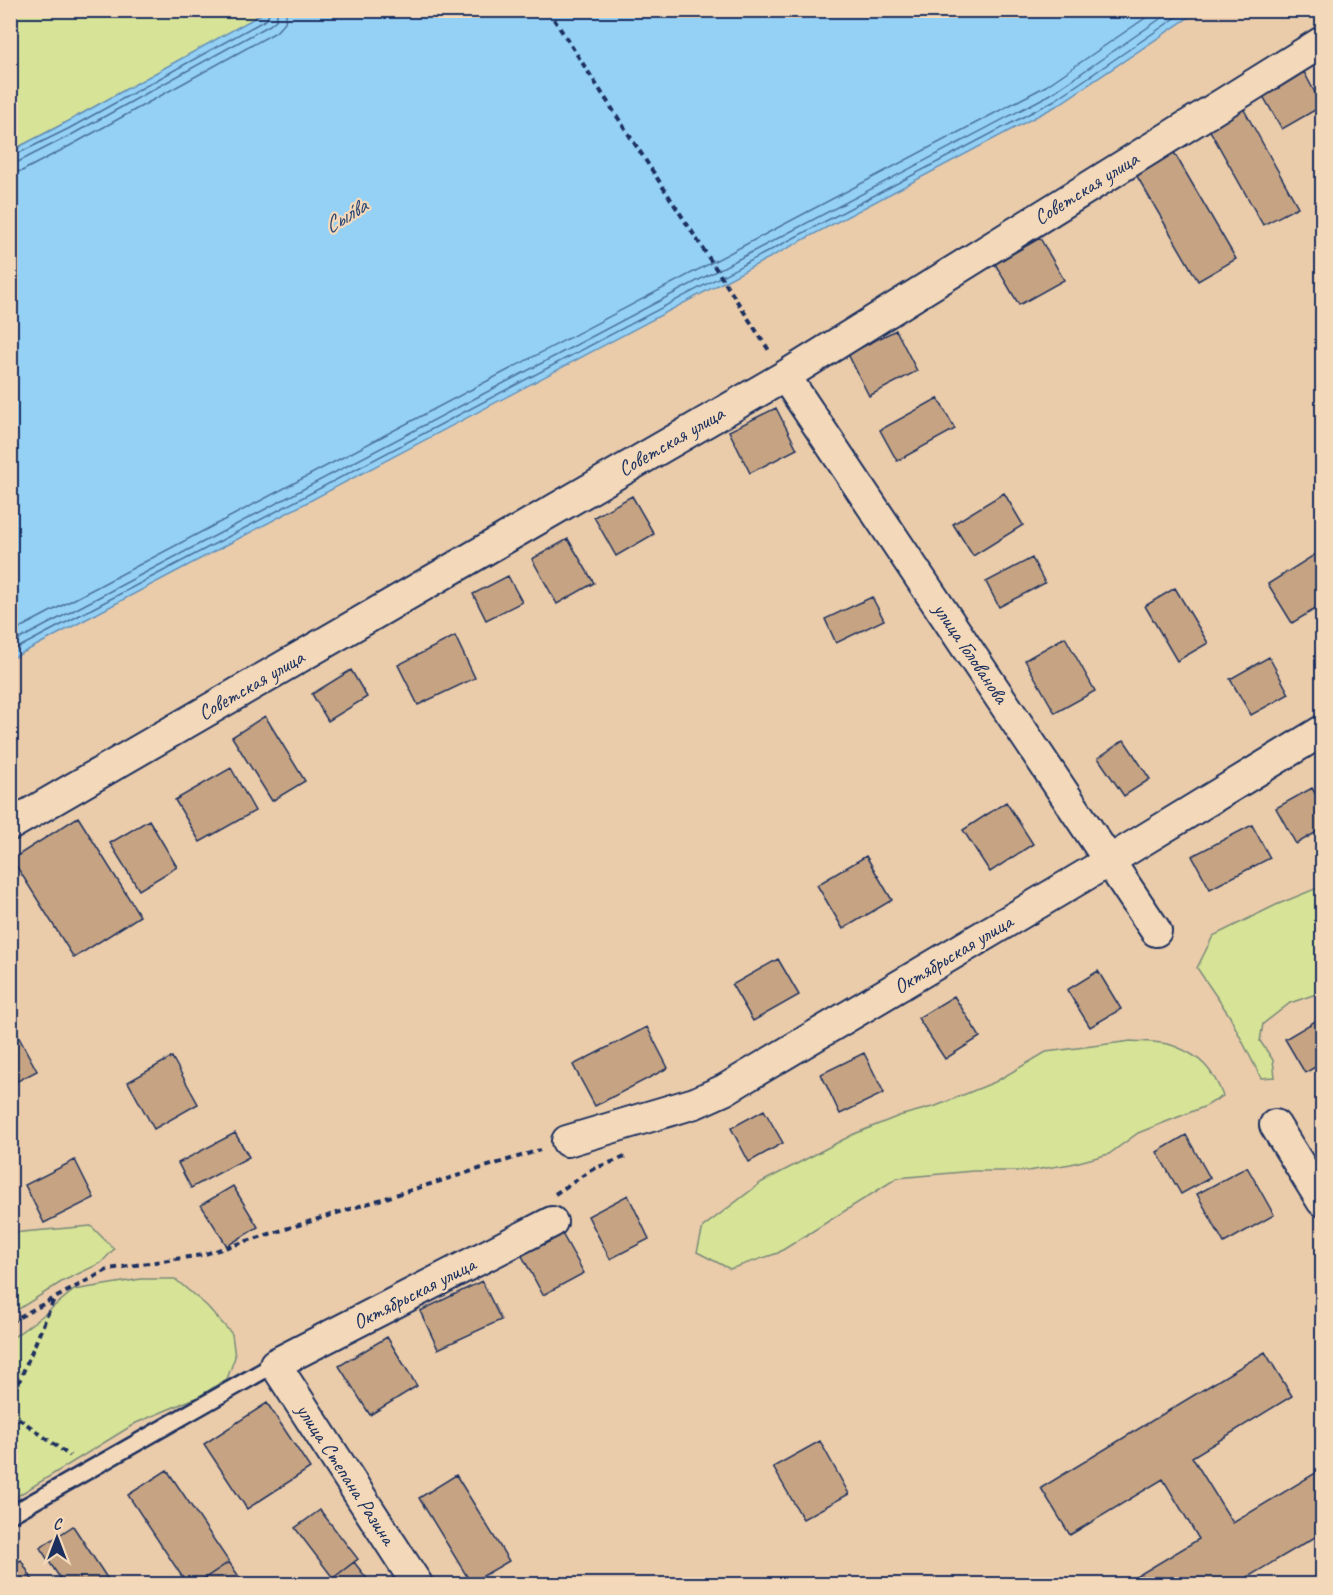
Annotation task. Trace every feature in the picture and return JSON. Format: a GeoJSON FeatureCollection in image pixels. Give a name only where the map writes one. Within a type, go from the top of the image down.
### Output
{"type":"FeatureCollection","features":[{"type":"Feature","properties":{"kind":"street","name":"Советская улица"},"geometry":{"type":"LineString","coordinates":[[10,825],[777,364],[1323,42]]}},
{"type":"Feature","properties":{"kind":"street","name":"улица Голованова"},"geometry":{"type":"LineString","coordinates":[[777,364],[1156,931]]}},
{"type":"Feature","properties":{"kind":"street","name":"Октябрьская улица"},"geometry":{"type":"LineString","coordinates":[[567,1141],[695,1103],[724,1090],[1323,731]]}},
{"type":"Feature","properties":{"kind":"street"},"geometry":{"type":"LineString","coordinates":[[1275,1125],[1323,1201]]}},
{"type":"Feature","properties":{"kind":"street","name":"Октябрьская улица"},"geometry":{"type":"LineString","coordinates":[[275,1364],[551,1209]]}},
{"type":"Feature","properties":{"kind":"street","name":"улица Степана Разина"},"geometry":{"type":"LineString","coordinates":[[275,1364],[417,1584]]}},
{"type":"Feature","properties":{"kind":"lane"},"geometry":{"type":"LineString","coordinates":[[10,1515],[275,1364]]}},
{"type":"Feature","properties":{"kind":"path"},"geometry":{"type":"LineString","coordinates":[[548,10],[777,364]]}},
{"type":"Feature","properties":{"kind":"path"},"geometry":{"type":"LineString","coordinates":[[10,1322],[109,1269],[202,1255],[567,1141]]}},
{"type":"Feature","properties":{"kind":"path"},"geometry":{"type":"LineString","coordinates":[[551,1209],[593,1169],[633,1154]]}},
{"type":"Feature","properties":{"kind":"path"},"geometry":{"type":"LineString","coordinates":[[10,1403],[55,1298]]}},
{"type":"Feature","properties":{"kind":"path"},"geometry":{"type":"LineString","coordinates":[[10,1412],[89,1470]]}},
{"type":"Feature","properties":{"kind":"green space"},"geometry":{"type":"Polygon","coordinates":[[[10,11],[269,11],[11,151],[10,11]]]}},
{"type":"Feature","properties":{"kind":"green space"},"geometry":{"type":"Polygon","coordinates":[[[1322,886],[1322,992],[1290,1003],[1263,1024],[1260,1041],[1273,1060],[1275,1077],[1261,1078],[1229,1015],[1197,968],[1213,936],[1276,905],[1322,886]]]}},
{"type":"Feature","properties":{"kind":"green space"},"geometry":{"type":"Polygon","coordinates":[[[1131,1041],[1169,1044],[1192,1054],[1210,1071],[1223,1096],[1206,1106],[1138,1133],[1109,1154],[1071,1164],[1028,1171],[973,1171],[897,1178],[778,1253],[730,1269],[697,1252],[703,1227],[762,1182],[854,1134],[899,1116],[936,1106],[995,1082],[1046,1052],[1131,1041]]]}},
{"type":"Feature","properties":{"kind":"green space"},"geometry":{"type":"Polygon","coordinates":[[[91,1226],[114,1249],[101,1263],[63,1281],[11,1314],[11,1233],[91,1226]]]}},
{"type":"Feature","properties":{"kind":"green space"},"geometry":{"type":"Polygon","coordinates":[[[141,1279],[175,1279],[207,1306],[232,1334],[235,1357],[227,1379],[200,1396],[136,1423],[11,1500],[11,1339],[74,1290],[141,1279]]]}},
{"type":"Feature","properties":{"kind":"water","name":"Сы́лва"},"geometry":{"type":"Polygon","coordinates":[[[269,10],[1198,11],[1058,105],[11,659],[11,151],[269,10]]]}},
{"type":"Feature","properties":{"kind":"building"},"geometry":{"type":"Polygon","coordinates":[[[1304,72],[1322,106],[1282,129],[1263,96],[1304,72]]]}},
{"type":"Feature","properties":{"kind":"building"},"geometry":{"type":"Polygon","coordinates":[[[1243,108],[1298,207],[1263,225],[1208,127],[1243,108]]]}},
{"type":"Feature","properties":{"kind":"building"},"geometry":{"type":"Polygon","coordinates":[[[1172,149],[1236,259],[1198,281],[1134,171],[1172,149]]]}},
{"type":"Feature","properties":{"kind":"building"},"geometry":{"type":"Polygon","coordinates":[[[1040,238],[1064,280],[1019,305],[995,264],[1040,238]]]}},
{"type":"Feature","properties":{"kind":"building"},"geometry":{"type":"Polygon","coordinates":[[[896,330],[917,371],[869,396],[848,354],[896,330]]]}},
{"type":"Feature","properties":{"kind":"building"},"geometry":{"type":"Polygon","coordinates":[[[938,398],[955,429],[897,461],[880,430],[938,398]]]}},
{"type":"Feature","properties":{"kind":"building"},"geometry":{"type":"Polygon","coordinates":[[[776,408],[797,449],[750,473],[729,431],[776,408]]]}},
{"type":"Feature","properties":{"kind":"building"},"geometry":{"type":"Polygon","coordinates":[[[1004,493],[1023,525],[973,556],[953,524],[1004,493]]]}},
{"type":"Feature","properties":{"kind":"building"},"geometry":{"type":"Polygon","coordinates":[[[632,496],[654,534],[616,556],[594,517],[632,496]]]}},
{"type":"Feature","properties":{"kind":"building"},"geometry":{"type":"Polygon","coordinates":[[[568,539],[594,583],[557,604],[532,559],[568,539]]]}},
{"type":"Feature","properties":{"kind":"building"},"geometry":{"type":"Polygon","coordinates":[[[1322,550],[1322,605],[1292,623],[1268,584],[1322,550]]]}},
{"type":"Feature","properties":{"kind":"building"},"geometry":{"type":"Polygon","coordinates":[[[1032,558],[1045,583],[999,607],[986,582],[1032,558]]]}},
{"type":"Feature","properties":{"kind":"building"},"geometry":{"type":"Polygon","coordinates":[[[508,576],[522,602],[486,620],[473,594],[508,576]]]}},
{"type":"Feature","properties":{"kind":"building"},"geometry":{"type":"Polygon","coordinates":[[[1175,588],[1208,643],[1177,661],[1145,606],[1175,588]]]}},
{"type":"Feature","properties":{"kind":"building"},"geometry":{"type":"Polygon","coordinates":[[[872,597],[884,620],[836,643],[825,619],[872,597]]]}},
{"type":"Feature","properties":{"kind":"building"},"geometry":{"type":"Polygon","coordinates":[[[455,636],[475,678],[418,705],[398,665],[455,636]]]}},
{"type":"Feature","properties":{"kind":"building"},"geometry":{"type":"Polygon","coordinates":[[[1065,637],[1095,691],[1055,713],[1025,660],[1065,637]]]}},
{"type":"Feature","properties":{"kind":"building"},"geometry":{"type":"Polygon","coordinates":[[[1269,657],[1289,694],[1251,715],[1230,679],[1269,657]]]}},
{"type":"Feature","properties":{"kind":"building"},"geometry":{"type":"Polygon","coordinates":[[[351,670],[367,697],[328,721],[312,694],[351,670]]]}},
{"type":"Feature","properties":{"kind":"building"},"geometry":{"type":"Polygon","coordinates":[[[265,716],[305,781],[272,801],[232,737],[265,716]]]}},
{"type":"Feature","properties":{"kind":"building"},"geometry":{"type":"Polygon","coordinates":[[[1124,740],[1150,779],[1124,796],[1098,758],[1124,740]]]}},
{"type":"Feature","properties":{"kind":"building"},"geometry":{"type":"Polygon","coordinates":[[[231,768],[255,811],[200,842],[175,800],[231,768]]]}},
{"type":"Feature","properties":{"kind":"building"},"geometry":{"type":"Polygon","coordinates":[[[1312,788],[1322,805],[1322,829],[1296,844],[1276,808],[1312,788]]]}},
{"type":"Feature","properties":{"kind":"building"},"geometry":{"type":"Polygon","coordinates":[[[1006,802],[1033,844],[990,872],[963,830],[1006,802]]]}},
{"type":"Feature","properties":{"kind":"building"},"geometry":{"type":"Polygon","coordinates":[[[78,817],[140,916],[74,958],[12,859],[78,817]]]}},
{"type":"Feature","properties":{"kind":"building"},"geometry":{"type":"Polygon","coordinates":[[[149,820],[177,867],[139,890],[110,843],[149,820]]]}},
{"type":"Feature","properties":{"kind":"building"},"geometry":{"type":"Polygon","coordinates":[[[1252,825],[1270,858],[1210,889],[1192,856],[1252,825]]]}},
{"type":"Feature","properties":{"kind":"building"},"geometry":{"type":"Polygon","coordinates":[[[866,856],[892,900],[843,929],[817,885],[866,856]]]}},
{"type":"Feature","properties":{"kind":"building"},"geometry":{"type":"Polygon","coordinates":[[[778,959],[799,995],[753,1021],[732,985],[778,959]]]}},
{"type":"Feature","properties":{"kind":"building"},"geometry":{"type":"Polygon","coordinates":[[[1098,971],[1121,1009],[1090,1027],[1067,990],[1098,971]]]}},
{"type":"Feature","properties":{"kind":"building"},"geometry":{"type":"Polygon","coordinates":[[[954,996],[980,1037],[945,1059],[918,1018],[954,996]]]}},
{"type":"Feature","properties":{"kind":"building"},"geometry":{"type":"Polygon","coordinates":[[[1322,1017],[1322,1063],[1305,1073],[1285,1039],[1322,1017]]]}},
{"type":"Feature","properties":{"kind":"building"},"geometry":{"type":"Polygon","coordinates":[[[10,1021],[37,1071],[10,1085],[10,1021]]]}},
{"type":"Feature","properties":{"kind":"building"},"geometry":{"type":"Polygon","coordinates":[[[647,1027],[668,1068],[595,1106],[573,1065],[647,1027]]]}},
{"type":"Feature","properties":{"kind":"building"},"geometry":{"type":"Polygon","coordinates":[[[864,1053],[884,1093],[840,1114],[821,1074],[864,1053]]]}},
{"type":"Feature","properties":{"kind":"building"},"geometry":{"type":"Polygon","coordinates":[[[172,1057],[198,1104],[154,1129],[128,1082],[172,1057]]]}},
{"type":"Feature","properties":{"kind":"building"},"geometry":{"type":"Polygon","coordinates":[[[764,1110],[783,1143],[749,1162],[731,1128],[764,1110]]]}},
{"type":"Feature","properties":{"kind":"building"},"geometry":{"type":"Polygon","coordinates":[[[235,1133],[249,1157],[191,1188],[178,1163],[235,1133]]]}},
{"type":"Feature","properties":{"kind":"building"},"geometry":{"type":"Polygon","coordinates":[[[1186,1135],[1210,1178],[1181,1194],[1157,1152],[1186,1135]]]}},
{"type":"Feature","properties":{"kind":"building"},"geometry":{"type":"Polygon","coordinates":[[[75,1160],[94,1198],[44,1223],[25,1185],[75,1160]]]}},
{"type":"Feature","properties":{"kind":"building"},"geometry":{"type":"Polygon","coordinates":[[[1247,1167],[1274,1215],[1224,1243],[1197,1194],[1247,1167]]]}},
{"type":"Feature","properties":{"kind":"building"},"geometry":{"type":"Polygon","coordinates":[[[233,1186],[258,1227],[227,1246],[201,1205],[233,1186]]]}},
{"type":"Feature","properties":{"kind":"building"},"geometry":{"type":"Polygon","coordinates":[[[628,1195],[649,1239],[610,1259],[588,1216],[628,1195]]]}},
{"type":"Feature","properties":{"kind":"building"},"geometry":{"type":"Polygon","coordinates":[[[560,1230],[584,1273],[543,1295],[520,1252],[560,1230]]]}},
{"type":"Feature","properties":{"kind":"building"},"geometry":{"type":"Polygon","coordinates":[[[482,1281],[501,1320],[438,1349],[420,1311],[482,1281]]]}},
{"type":"Feature","properties":{"kind":"building"},"geometry":{"type":"Polygon","coordinates":[[[387,1337],[417,1386],[370,1415],[339,1366],[387,1337]]]}},
{"type":"Feature","properties":{"kind":"building"},"geometry":{"type":"Polygon","coordinates":[[[1265,1352],[1292,1396],[1192,1457],[1233,1523],[1322,1469],[1322,1533],[1236,1584],[1124,1584],[1199,1539],[1163,1479],[1070,1535],[1041,1488],[1265,1352]]]}},
{"type":"Feature","properties":{"kind":"building"},"geometry":{"type":"Polygon","coordinates":[[[267,1403],[310,1468],[247,1509],[204,1444],[267,1403]]]}},
{"type":"Feature","properties":{"kind":"building"},"geometry":{"type":"Polygon","coordinates":[[[820,1441],[849,1494],[803,1519],[773,1467],[820,1441]]]}},
{"type":"Feature","properties":{"kind":"building"},"geometry":{"type":"Polygon","coordinates":[[[167,1470],[229,1562],[196,1584],[187,1584],[128,1495],[167,1470]]]}},
{"type":"Feature","properties":{"kind":"building"},"geometry":{"type":"Polygon","coordinates":[[[456,1475],[509,1561],[471,1583],[419,1498],[456,1475]]]}},
{"type":"Feature","properties":{"kind":"building"},"geometry":{"type":"Polygon","coordinates":[[[320,1510],[358,1559],[333,1578],[295,1528],[320,1510]]]}},
{"type":"Feature","properties":{"kind":"building"},"geometry":{"type":"Polygon","coordinates":[[[73,1526],[109,1581],[103,1584],[64,1584],[40,1548],[73,1526]]]}},
{"type":"Feature","properties":{"kind":"building"},"geometry":{"type":"Polygon","coordinates":[[[21,1560],[35,1584],[10,1584],[10,1566],[21,1560]]]}},
{"type":"Feature","properties":{"kind":"building"},"geometry":{"type":"Polygon","coordinates":[[[229,1562],[244,1584],[196,1584],[229,1562]]]}},
{"type":"Feature","properties":{"kind":"building"},"geometry":{"type":"Polygon","coordinates":[[[354,1562],[371,1584],[323,1584],[333,1578],[354,1562]]]}}]}
